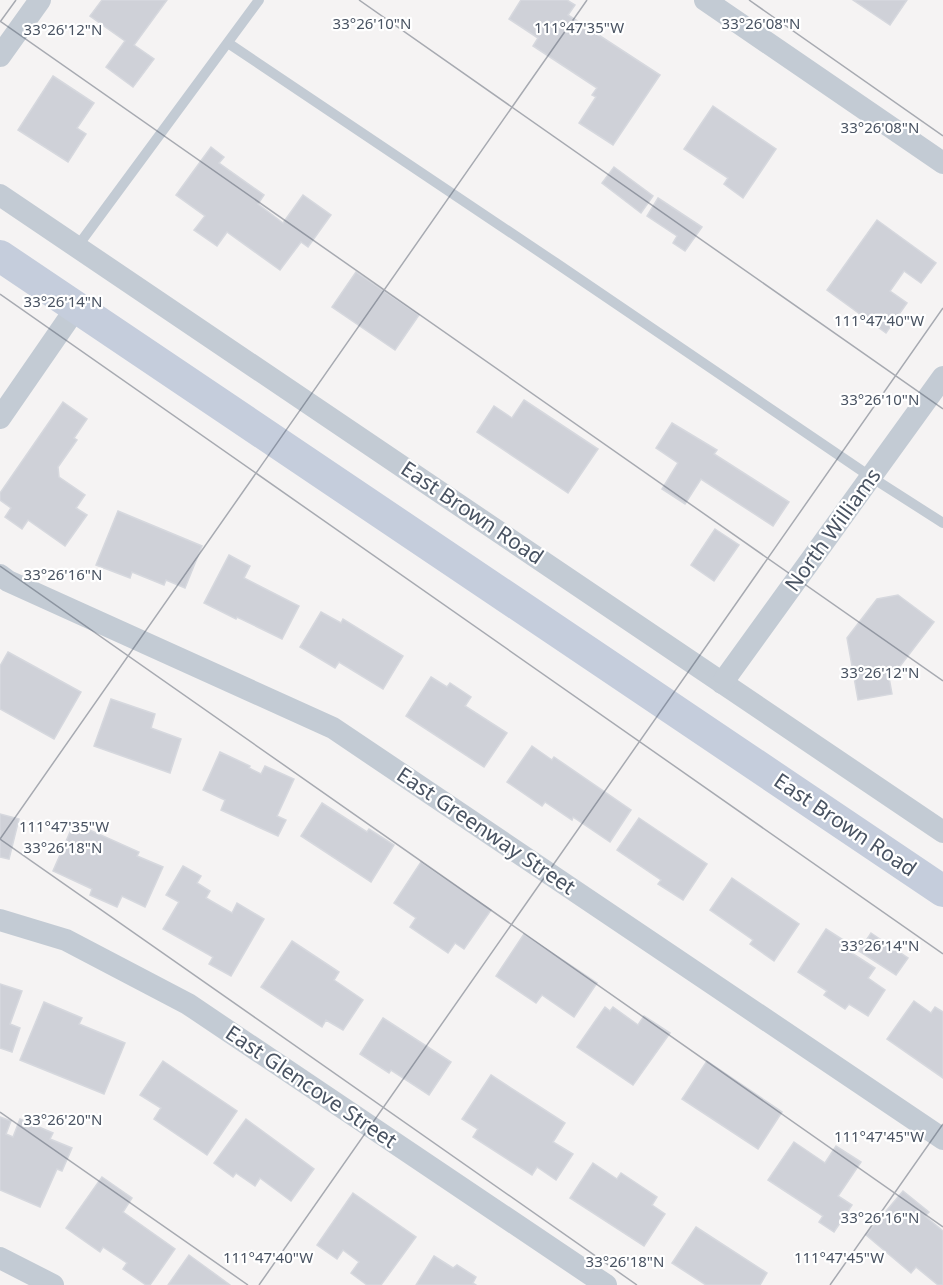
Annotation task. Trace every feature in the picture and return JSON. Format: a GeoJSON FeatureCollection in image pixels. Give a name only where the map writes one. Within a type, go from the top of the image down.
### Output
{"type":"FeatureCollection","features":[{"type":"Feature","properties":{"kind":"main road","name":"East Brown Road"},"geometry":{"type":"LineString","coordinates":[[0,256],[943,891]]}},
{"type":"Feature","properties":{"kind":"street"},"geometry":{"type":"LineString","coordinates":[[3,45],[40,0]]}},
{"type":"Feature","properties":{"kind":"street"},"geometry":{"type":"LineString","coordinates":[[705,0],[943,163]]}},
{"type":"Feature","properties":{"kind":"street","name":"East Brown Road"},"geometry":{"type":"LineString","coordinates":[[0,195],[943,832]]}},
{"type":"Feature","properties":{"kind":"street"},"geometry":{"type":"LineString","coordinates":[[0,418],[76,308]]}},
{"type":"Feature","properties":{"kind":"street","name":"North Williams"},"geometry":{"type":"LineString","coordinates":[[722,683],[943,377]]}},
{"type":"Feature","properties":{"kind":"street","name":"East Greenway Street"},"geometry":{"type":"LineString","coordinates":[[0,575],[8,581],[333,728],[943,1139]]}},
{"type":"Feature","properties":{"kind":"street","name":"East Glencove Street"},"geometry":{"type":"LineString","coordinates":[[0,920],[66,940],[188,1004],[606,1285]]}},
{"type":"Feature","properties":{"kind":"street"},"geometry":{"type":"LineString","coordinates":[[0,1258],[53,1285]]}},
{"type":"Feature","properties":{"kind":"lane"},"geometry":{"type":"LineString","coordinates":[[77,247],[259,0]]}},
{"type":"Feature","properties":{"kind":"lane"},"geometry":{"type":"LineString","coordinates":[[228,43],[943,524]]}},
{"type":"Feature","properties":{"kind":"building"},"geometry":{"type":"Polygon","coordinates":[[[102,0],[167,0],[134,45],[154,59],[133,87],[106,67],[125,41],[90,16],[102,0]]]}},
{"type":"Feature","properties":{"kind":"building"},"geometry":{"type":"Polygon","coordinates":[[[521,0],[567,0],[575,5],[568,15],[660,75],[613,145],[579,123],[596,97],[592,95],[597,88],[533,46],[538,38],[509,19],[521,0]]]}},
{"type":"Feature","properties":{"kind":"building"},"geometry":{"type":"Polygon","coordinates":[[[853,0],[907,0],[890,25],[853,0]]]}},
{"type":"Feature","properties":{"kind":"building"},"geometry":{"type":"Polygon","coordinates":[[[53,76],[94,103],[77,128],[86,134],[68,162],[18,130],[53,76]]]}},
{"type":"Feature","properties":{"kind":"building"},"geometry":{"type":"Polygon","coordinates":[[[713,106],[776,149],[743,198],[724,184],[728,178],[684,149],[713,106]]]}},
{"type":"Feature","properties":{"kind":"building"},"geometry":{"type":"Polygon","coordinates":[[[211,147],[224,157],[219,163],[264,195],[258,204],[283,223],[303,195],[331,215],[308,247],[301,242],[280,270],[227,232],[217,246],[194,230],[205,216],[176,195],[211,147]]]}},
{"type":"Feature","properties":{"kind":"building"},"geometry":{"type":"Polygon","coordinates":[[[614,167],[653,196],[641,213],[602,183],[614,167]]]}},
{"type":"Feature","properties":{"kind":"building"},"geometry":{"type":"Polygon","coordinates":[[[658,198],[702,227],[685,251],[673,243],[677,236],[647,216],[658,198]]]}},
{"type":"Feature","properties":{"kind":"building"},"geometry":{"type":"Polygon","coordinates":[[[877,220],[936,263],[921,283],[904,271],[890,291],[907,303],[886,333],[827,290],[877,220]]]}},
{"type":"Feature","properties":{"kind":"building"},"geometry":{"type":"Polygon","coordinates":[[[356,272],[419,315],[395,350],[332,307],[356,272]]]}},
{"type":"Feature","properties":{"kind":"building"},"geometry":{"type":"Polygon","coordinates":[[[524,400],[598,449],[568,493],[477,432],[494,406],[512,418],[524,400]]]}},
{"type":"Feature","properties":{"kind":"building"},"geometry":{"type":"Polygon","coordinates":[[[63,402],[87,419],[74,438],[77,440],[58,467],[59,477],[85,495],[76,508],[87,515],[65,546],[28,520],[22,529],[5,517],[11,508],[0,500],[0,493],[63,402]]]}},
{"type":"Feature","properties":{"kind":"building"},"geometry":{"type":"Polygon","coordinates":[[[672,423],[717,450],[714,454],[789,502],[773,526],[701,479],[685,504],[662,489],[678,463],[656,448],[672,423]]]}},
{"type":"Feature","properties":{"kind":"building"},"geometry":{"type":"Polygon","coordinates":[[[118,511],[202,546],[185,588],[166,580],[164,585],[132,572],[130,578],[96,565],[118,511]]]}},
{"type":"Feature","properties":{"kind":"building"},"geometry":{"type":"Polygon","coordinates":[[[715,529],[739,545],[714,581],[691,565],[715,529]]]}},
{"type":"Feature","properties":{"kind":"building"},"geometry":{"type":"Polygon","coordinates":[[[229,555],[250,566],[244,578],[299,606],[282,639],[204,603],[229,555]]]}},
{"type":"Feature","properties":{"kind":"building"},"geometry":{"type":"Polygon","coordinates":[[[898,595],[934,622],[897,670],[888,672],[892,694],[858,700],[847,638],[877,599],[898,595]]]}},
{"type":"Feature","properties":{"kind":"building"},"geometry":{"type":"Polygon","coordinates":[[[321,612],[341,623],[343,619],[403,656],[383,689],[339,662],[335,668],[300,647],[321,612]]]}},
{"type":"Feature","properties":{"kind":"building"},"geometry":{"type":"Polygon","coordinates":[[[8,652],[81,692],[54,739],[0,709],[0,666],[8,652]]]}},
{"type":"Feature","properties":{"kind":"building"},"geometry":{"type":"Polygon","coordinates":[[[431,677],[447,687],[450,683],[471,697],[465,706],[507,733],[484,767],[406,716],[431,677]]]}},
{"type":"Feature","properties":{"kind":"building"},"geometry":{"type":"Polygon","coordinates":[[[111,699],[155,714],[151,728],[181,739],[170,773],[94,746],[111,699]]]}},
{"type":"Feature","properties":{"kind":"building"},"geometry":{"type":"Polygon","coordinates":[[[532,746],[552,760],[554,757],[631,810],[610,842],[573,817],[572,820],[545,802],[542,806],[507,782],[532,746]]]}},
{"type":"Feature","properties":{"kind":"building"},"geometry":{"type":"Polygon","coordinates":[[[220,752],[250,766],[249,768],[261,774],[265,766],[294,779],[277,816],[286,820],[278,836],[221,810],[225,800],[203,790],[220,752]]]}},
{"type":"Feature","properties":{"kind":"building"},"geometry":{"type":"Polygon","coordinates":[[[322,803],[367,832],[369,829],[394,845],[371,882],[301,836],[322,803]]]}},
{"type":"Feature","properties":{"kind":"building"},"geometry":{"type":"Polygon","coordinates":[[[0,814],[19,819],[9,859],[0,857],[0,814]]]}},
{"type":"Feature","properties":{"kind":"building"},"geometry":{"type":"Polygon","coordinates":[[[639,818],[707,864],[683,900],[658,884],[661,880],[617,850],[639,818]]]}},
{"type":"Feature","properties":{"kind":"building"},"geometry":{"type":"Polygon","coordinates":[[[74,823],[139,852],[137,856],[163,867],[145,907],[122,896],[117,907],[90,895],[92,889],[53,871],[74,823]]]}},
{"type":"Feature","properties":{"kind":"building"},"geometry":{"type":"Polygon","coordinates":[[[421,862],[491,910],[464,949],[455,943],[448,953],[410,927],[416,918],[394,903],[421,862]]]}},
{"type":"Feature","properties":{"kind":"building"},"geometry":{"type":"Polygon","coordinates":[[[183,866],[201,876],[197,883],[210,891],[206,898],[232,913],[237,903],[264,919],[231,976],[209,964],[213,957],[163,929],[179,902],[166,895],[183,866]]]}},
{"type":"Feature","properties":{"kind":"building"},"geometry":{"type":"Polygon","coordinates":[[[732,878],[799,924],[774,961],[750,944],[753,940],[710,910],[732,878]]]}},
{"type":"Feature","properties":{"kind":"building"},"geometry":{"type":"Polygon","coordinates":[[[826,929],[851,945],[847,950],[875,968],[868,978],[885,990],[868,1016],[849,1004],[845,1009],[824,995],[827,991],[798,972],[826,929]]]}},
{"type":"Feature","properties":{"kind":"building"},"geometry":{"type":"Polygon","coordinates":[[[871,933],[908,958],[896,975],[859,951],[871,933]]]}},
{"type":"Feature","properties":{"kind":"building"},"geometry":{"type":"Polygon","coordinates":[[[524,934],[597,983],[574,1017],[542,995],[536,1003],[496,976],[524,934]]]}},
{"type":"Feature","properties":{"kind":"building"},"geometry":{"type":"Polygon","coordinates":[[[292,941],[339,972],[334,980],[363,1000],[343,1030],[326,1020],[322,1027],[261,987],[292,941]]]}},
{"type":"Feature","properties":{"kind":"building"},"geometry":{"type":"Polygon","coordinates":[[[0,984],[22,991],[10,1024],[20,1028],[12,1052],[0,1048],[0,984]]]}},
{"type":"Feature","properties":{"kind":"building"},"geometry":{"type":"Polygon","coordinates":[[[914,1001],[931,1013],[935,1007],[943,1012],[943,1078],[887,1039],[914,1001]]]}},
{"type":"Feature","properties":{"kind":"building"},"geometry":{"type":"Polygon","coordinates":[[[44,1002],[82,1018],[79,1024],[125,1043],[104,1094],[20,1060],[44,1002]]]}},
{"type":"Feature","properties":{"kind":"building"},"geometry":{"type":"Polygon","coordinates":[[[605,1007],[610,1011],[613,1007],[638,1025],[644,1016],[670,1033],[633,1085],[577,1047],[605,1007]]]}},
{"type":"Feature","properties":{"kind":"building"},"geometry":{"type":"Polygon","coordinates":[[[383,1018],[451,1062],[429,1095],[391,1070],[389,1073],[360,1054],[383,1018]]]}},
{"type":"Feature","properties":{"kind":"building"},"geometry":{"type":"Polygon","coordinates":[[[163,1061],[237,1111],[207,1155],[154,1119],[161,1108],[140,1095],[163,1061]]]}},
{"type":"Feature","properties":{"kind":"building"},"geometry":{"type":"Polygon","coordinates":[[[707,1061],[782,1112],[758,1149],[682,1099],[707,1061]]]}},
{"type":"Feature","properties":{"kind":"building"},"geometry":{"type":"Polygon","coordinates":[[[491,1075],[565,1123],[553,1142],[573,1154],[556,1180],[537,1167],[532,1175],[473,1137],[478,1129],[462,1119],[491,1075]]]}},
{"type":"Feature","properties":{"kind":"building"},"geometry":{"type":"Polygon","coordinates":[[[0,1117],[11,1121],[6,1134],[13,1137],[20,1119],[53,1133],[50,1139],[72,1148],[62,1171],[57,1169],[40,1207],[0,1190],[0,1117]]]}},
{"type":"Feature","properties":{"kind":"building"},"geometry":{"type":"Polygon","coordinates":[[[246,1119],[314,1169],[291,1201],[260,1178],[255,1186],[236,1173],[233,1177],[214,1163],[246,1119]]]}},
{"type":"Feature","properties":{"kind":"building"},"geometry":{"type":"Polygon","coordinates":[[[794,1142],[825,1163],[836,1146],[861,1162],[838,1196],[852,1205],[834,1232],[819,1222],[823,1216],[768,1180],[794,1142]]]}},
{"type":"Feature","properties":{"kind":"building"},"geometry":{"type":"Polygon","coordinates":[[[593,1163],[617,1179],[621,1173],[657,1197],[652,1205],[665,1214],[644,1246],[570,1198],[593,1163]]]}},
{"type":"Feature","properties":{"kind":"building"},"geometry":{"type":"Polygon","coordinates":[[[102,1177],[132,1198],[123,1212],[175,1249],[150,1285],[146,1285],[123,1269],[127,1263],[103,1247],[100,1252],[66,1228],[102,1177]]]}},
{"type":"Feature","properties":{"kind":"building"},"geometry":{"type":"Polygon","coordinates":[[[903,1191],[929,1212],[925,1216],[943,1231],[943,1285],[938,1285],[916,1267],[911,1273],[866,1235],[903,1191]]]}},
{"type":"Feature","properties":{"kind":"building"},"geometry":{"type":"Polygon","coordinates":[[[353,1193],[416,1237],[381,1285],[367,1285],[351,1273],[359,1262],[343,1250],[337,1259],[317,1245],[353,1193]]]}},
{"type":"Feature","properties":{"kind":"building"},"geometry":{"type":"Polygon","coordinates":[[[696,1227],[767,1273],[760,1285],[706,1285],[672,1263],[696,1227]]]}},
{"type":"Feature","properties":{"kind":"building"},"geometry":{"type":"Polygon","coordinates":[[[189,1255],[230,1285],[168,1285],[189,1255]]]}},
{"type":"Feature","properties":{"kind":"building"},"geometry":{"type":"Polygon","coordinates":[[[434,1256],[453,1268],[457,1265],[476,1277],[473,1283],[476,1285],[416,1285],[434,1256]]]}}]}
